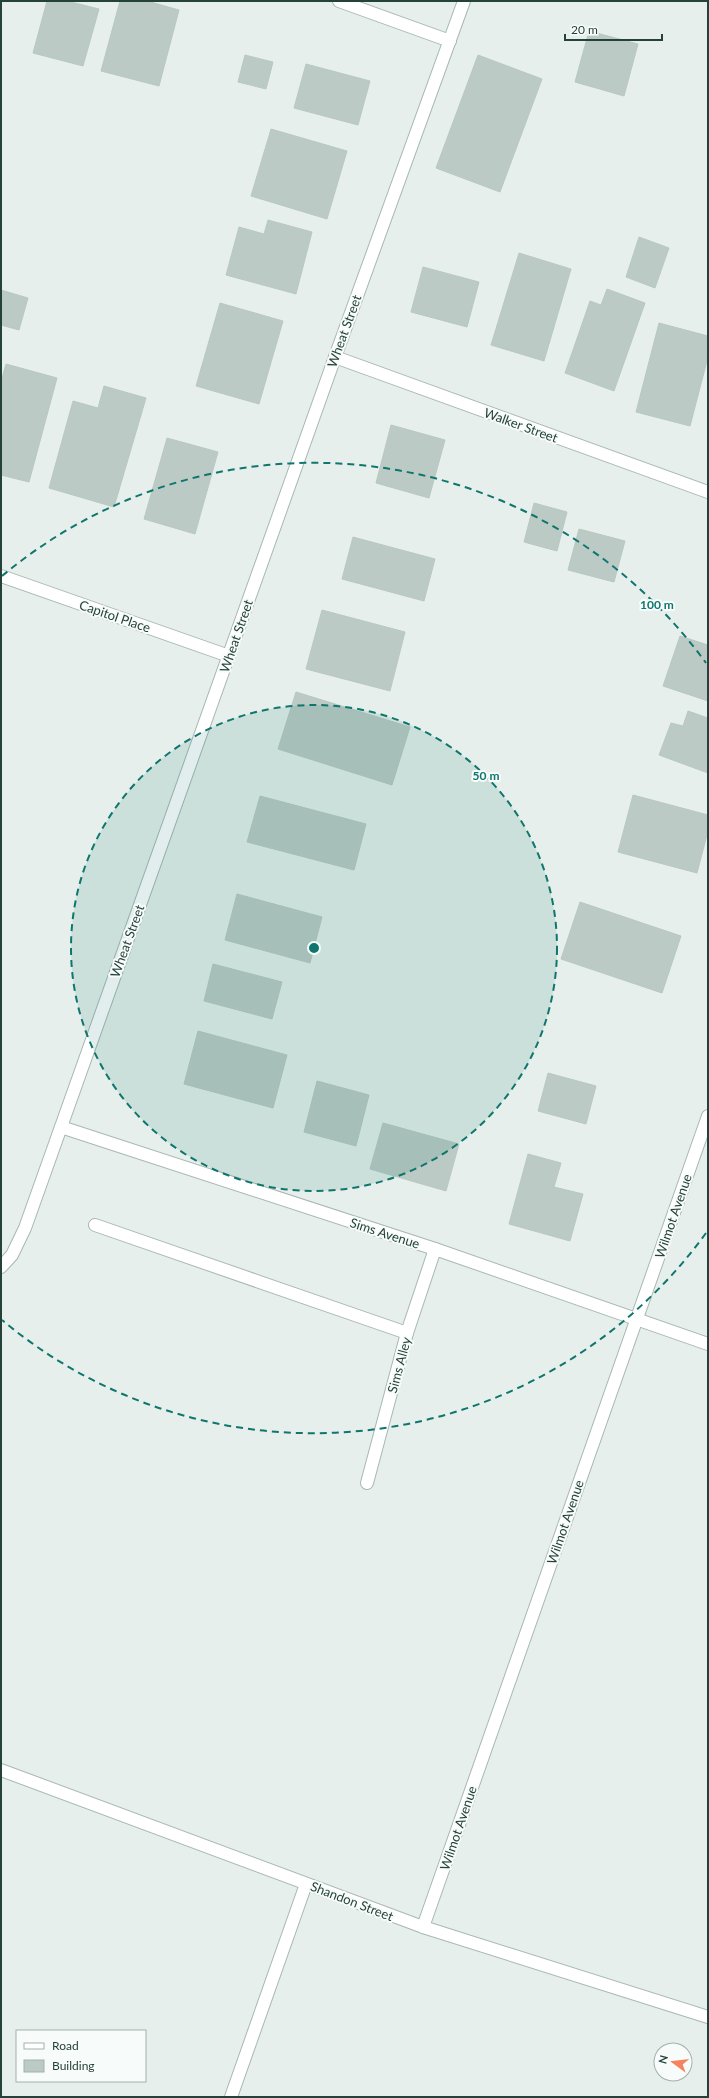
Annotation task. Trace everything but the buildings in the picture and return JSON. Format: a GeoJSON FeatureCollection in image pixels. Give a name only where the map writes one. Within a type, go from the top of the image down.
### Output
{"type":"FeatureCollection","features":[{"type":"Feature","properties":{"kind":"street"},"geometry":{"type":"LineString","coordinates":[[339,1],[450,41]]}},
{"type":"Feature","properties":{"kind":"street","name":"Wheat Street"},"geometry":{"type":"LineString","coordinates":[[1,1268],[12,1255],[25,1228],[335,357],[464,1]]}},
{"type":"Feature","properties":{"kind":"street","name":"Walker Street"},"geometry":{"type":"LineString","coordinates":[[335,357],[708,492]]}},
{"type":"Feature","properties":{"kind":"street","name":"Capitol Place"},"geometry":{"type":"LineString","coordinates":[[1,576],[229,656]]}},
{"type":"Feature","properties":{"kind":"street","name":"Wilmot Avenue"},"geometry":{"type":"LineString","coordinates":[[423,1927],[708,1116]]}},
{"type":"Feature","properties":{"kind":"street","name":"Sims Avenue"},"geometry":{"type":"LineString","coordinates":[[61,1127],[435,1249],[708,1344]]}},
{"type":"Feature","properties":{"kind":"street"},"geometry":{"type":"LineString","coordinates":[[94,1225],[407,1333]]}},
{"type":"Feature","properties":{"kind":"street","name":"Sims Alley"},"geometry":{"type":"LineString","coordinates":[[367,1483],[407,1333],[435,1249]]}},
{"type":"Feature","properties":{"kind":"street","name":"Shandon Street"},"geometry":{"type":"LineString","coordinates":[[1,1770],[423,1927],[708,2017]]}},
{"type":"Feature","properties":{"kind":"street"},"geometry":{"type":"LineString","coordinates":[[231,2097],[306,1884]]}}]}
